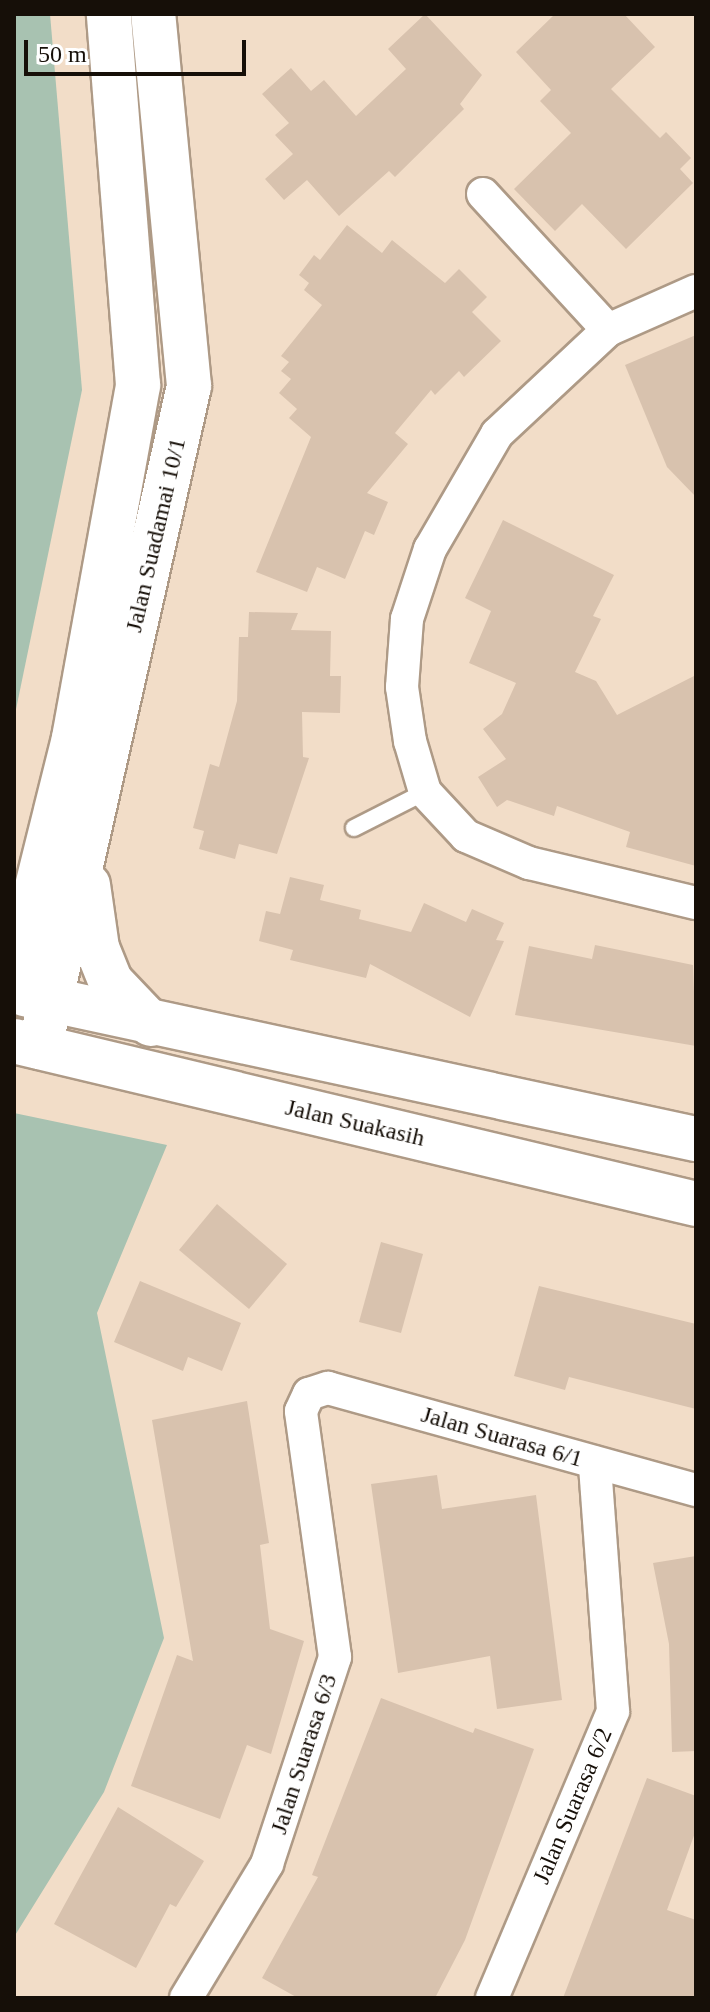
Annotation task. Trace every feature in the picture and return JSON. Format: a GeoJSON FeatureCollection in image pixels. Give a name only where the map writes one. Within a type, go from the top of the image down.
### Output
{"type":"FeatureCollection","features":[{"type":"Feature","properties":{"kind":"street","name":"Jalan Suadamai 10/1"},"geometry":{"type":"LineString","coordinates":[[14,979],[65,858],[74,738],[138,385],[109,14]]}},
{"type":"Feature","properties":{"kind":"street","name":"Jalan Suadamai 10/1"},"geometry":{"type":"LineString","coordinates":[[27,1044],[33,996],[65,858],[189,386],[157,21]]}},
{"type":"Feature","properties":{"kind":"street"},"geometry":{"type":"LineString","coordinates":[[483,194],[608,330]]}},
{"type":"Feature","properties":{"kind":"street"},"geometry":{"type":"LineString","coordinates":[[696,291],[608,330],[497,434],[430,549],[407,619],[402,687],[410,741],[425,792],[466,836],[529,863],[696,903]]}},
{"type":"Feature","properties":{"kind":"street"},"geometry":{"type":"LineString","coordinates":[[14,912],[65,858],[111,982],[151,1024]]}},
{"type":"Feature","properties":{"kind":"street"},"geometry":{"type":"LineString","coordinates":[[33,996],[151,1024],[696,1139]]}},
{"type":"Feature","properties":{"kind":"street","name":"Jalan Suakasih"},"geometry":{"type":"LineString","coordinates":[[27,1044],[696,1204]]}},
{"type":"Feature","properties":{"kind":"street","name":"Jalan Suarasa 6/1"},"geometry":{"type":"LineString","coordinates":[[309,1394],[328,1388],[696,1490]]}},
{"type":"Feature","properties":{"kind":"street","name":"Jalan Suarasa 6/3"},"geometry":{"type":"LineString","coordinates":[[186,1998],[267,1864],[335,1657],[301,1411],[309,1394]]}},
{"type":"Feature","properties":{"kind":"street","name":"Jalan Suarasa 6/2"},"geometry":{"type":"LineString","coordinates":[[492,1998],[613,1711],[595,1463]]}},
{"type":"Feature","properties":{"kind":"lane"},"geometry":{"type":"LineString","coordinates":[[354,828],[425,792]]}},
{"type":"Feature","properties":{"kind":"green space"},"geometry":{"type":"Polygon","coordinates":[[[14,14],[50,14],[82,390],[14,719],[14,14]]]}},
{"type":"Feature","properties":{"kind":"green space"},"geometry":{"type":"Polygon","coordinates":[[[14,1113],[167,1145],[97,1313],[164,1638],[104,1792],[14,1937],[14,1113]]]}},
{"type":"Feature","properties":{"kind":"building"},"geometry":{"type":"Polygon","coordinates":[[[425,14],[482,75],[460,104],[464,109],[395,177],[389,171],[339,216],[307,180],[284,200],[265,179],[293,154],[275,135],[289,123],[262,94],[291,68],[311,91],[324,80],[356,116],[406,69],[388,49],[425,14]]]}},
{"type":"Feature","properties":{"kind":"building"},"geometry":{"type":"Polygon","coordinates":[[[555,14],[624,14],[655,47],[611,89],[660,138],[666,132],[691,158],[680,169],[693,183],[626,249],[582,204],[555,231],[514,189],[571,133],[540,101],[551,90],[516,52],[555,14]]]}},
{"type":"Feature","properties":{"kind":"building"},"geometry":{"type":"Polygon","coordinates":[[[347,225],[382,253],[392,240],[445,283],[459,269],[487,297],[472,312],[501,341],[464,377],[459,371],[435,395],[431,390],[395,433],[408,444],[367,493],[388,502],[374,535],[365,531],[345,579],[317,567],[307,592],[256,572],[311,437],[289,418],[297,409],[279,393],[291,379],[281,371],[289,362],[281,356],[322,305],[304,290],[309,283],[299,275],[314,255],[320,260],[347,225]]]}},
{"type":"Feature","properties":{"kind":"building"},"geometry":{"type":"Polygon","coordinates":[[[696,335],[696,497],[667,467],[625,365],[696,335]]]}},
{"type":"Feature","properties":{"kind":"building"},"geometry":{"type":"Polygon","coordinates":[[[503,520],[614,575],[593,616],[601,619],[575,672],[596,681],[617,715],[696,675],[696,866],[626,847],[630,832],[557,806],[554,816],[507,800],[497,807],[478,777],[506,759],[483,729],[502,714],[516,683],[469,663],[491,611],[465,598],[503,520]]]}},
{"type":"Feature","properties":{"kind":"building"},"geometry":{"type":"Polygon","coordinates":[[[249,612],[298,613],[291,630],[331,631],[330,676],[341,676],[340,713],[302,712],[303,757],[309,758],[277,854],[239,844],[235,859],[199,849],[204,831],[193,828],[210,764],[219,767],[237,701],[239,637],[248,637],[249,612]]]}},
{"type":"Feature","properties":{"kind":"building"},"geometry":{"type":"Polygon","coordinates":[[[290,877],[324,885],[320,900],[361,910],[359,919],[411,932],[424,903],[466,922],[472,909],[504,923],[496,940],[504,941],[470,1017],[370,964],[366,978],[290,960],[293,950],[259,941],[266,911],[280,914],[290,877]]]}},
{"type":"Feature","properties":{"kind":"building"},"geometry":{"type":"Polygon","coordinates":[[[595,945],[693,965],[696,1046],[515,1015],[529,946],[592,959],[595,945]]]}},
{"type":"Feature","properties":{"kind":"building"},"geometry":{"type":"Polygon","coordinates":[[[217,1204],[287,1264],[249,1309],[179,1250],[217,1204]]]}},
{"type":"Feature","properties":{"kind":"building"},"geometry":{"type":"Polygon","coordinates":[[[381,1242],[423,1254],[401,1333],[359,1322],[381,1242]]]}},
{"type":"Feature","properties":{"kind":"building"},"geometry":{"type":"Polygon","coordinates":[[[140,1281],[241,1323],[222,1371],[188,1357],[183,1371],[114,1342],[140,1281]]]}},
{"type":"Feature","properties":{"kind":"building"},"geometry":{"type":"Polygon","coordinates":[[[539,1286],[696,1324],[696,1409],[569,1377],[565,1390],[514,1376],[539,1286]]]}},
{"type":"Feature","properties":{"kind":"building"},"geometry":{"type":"Polygon","coordinates":[[[247,1401],[269,1543],[260,1545],[270,1629],[304,1641],[271,1754],[247,1745],[220,1819],[131,1786],[177,1655],[193,1661],[152,1420],[247,1401]]]}},
{"type":"Feature","properties":{"kind":"building"},"geometry":{"type":"Polygon","coordinates":[[[437,1475],[442,1509],[536,1495],[562,1700],[497,1709],[490,1656],[398,1673],[371,1484],[437,1475]]]}},
{"type":"Feature","properties":{"kind":"building"},"geometry":{"type":"Polygon","coordinates":[[[696,1556],[696,1751],[672,1752],[669,1644],[653,1563],[696,1556]]]}},
{"type":"Feature","properties":{"kind":"building"},"geometry":{"type":"Polygon","coordinates":[[[381,1698],[473,1733],[475,1728],[534,1749],[465,1940],[435,1998],[298,1998],[262,1978],[318,1877],[312,1875],[381,1698]]]}},
{"type":"Feature","properties":{"kind":"building"},"geometry":{"type":"Polygon","coordinates":[[[647,1778],[696,1796],[696,1830],[667,1910],[696,1920],[696,1998],[563,1998],[647,1778]]]}},
{"type":"Feature","properties":{"kind":"building"},"geometry":{"type":"Polygon","coordinates":[[[118,1807],[204,1861],[176,1907],[170,1904],[136,1968],[54,1924],[118,1807]]]}}]}
